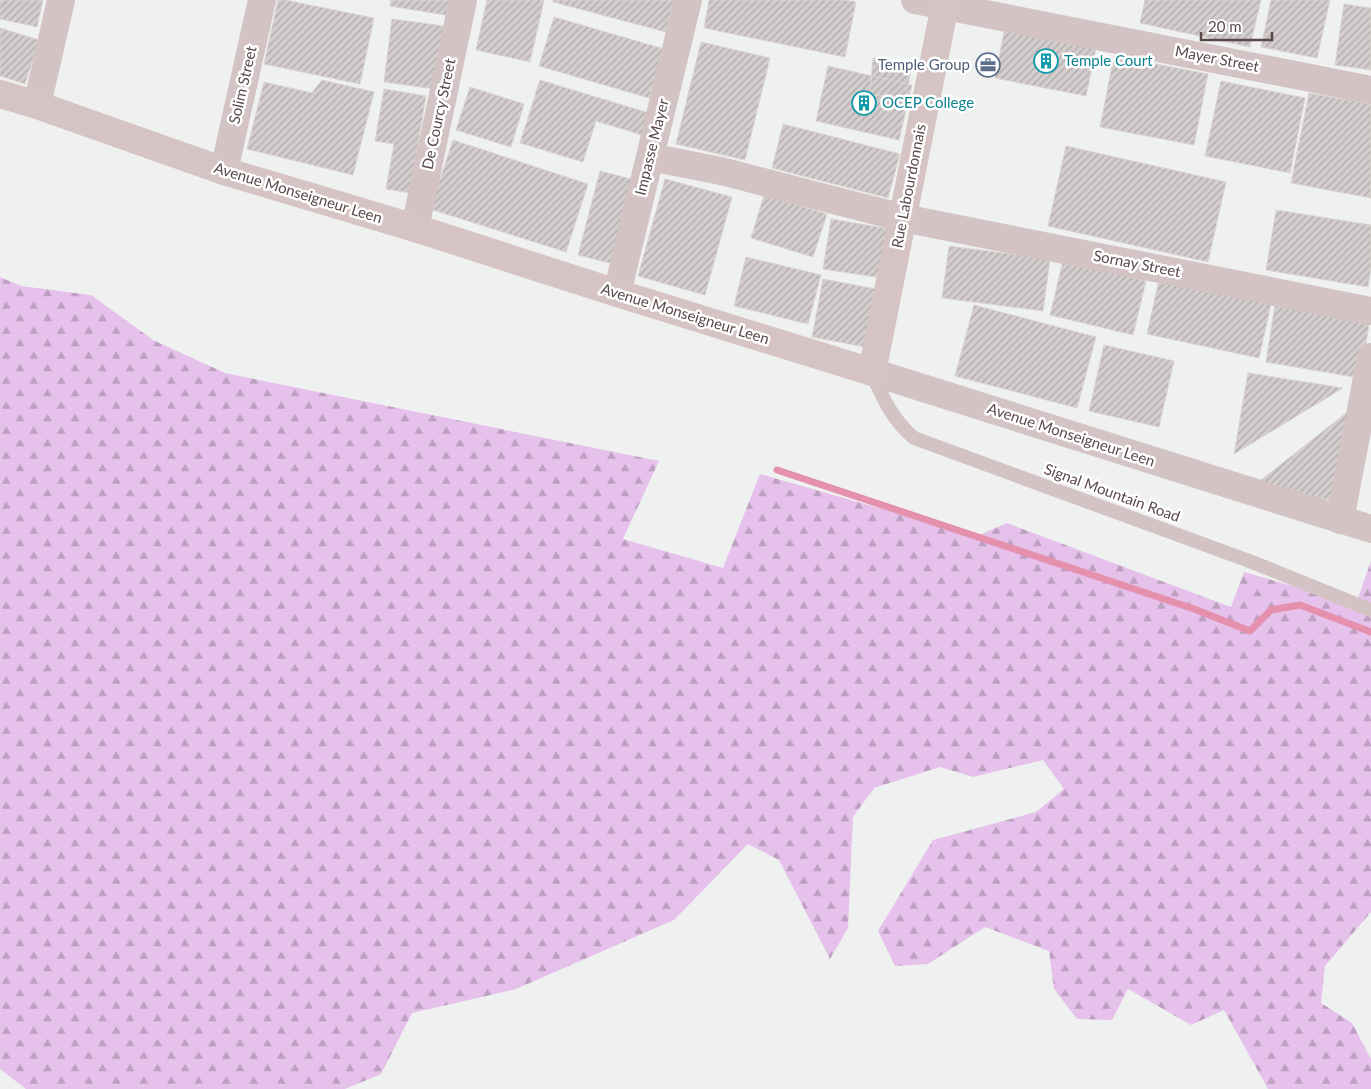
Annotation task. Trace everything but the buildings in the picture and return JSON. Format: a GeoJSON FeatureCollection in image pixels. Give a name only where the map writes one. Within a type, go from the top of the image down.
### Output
{"type":"FeatureCollection","features":[{"type":"Feature","properties":{"kind":"main road","name":"Rue Labourdonnais"},"geometry":{"type":"LineString","coordinates":[[872,372],[945,3]]}},
{"type":"Feature","properties":{"kind":"main road","name":"Avenue Monseigneur Leen"},"geometry":{"type":"LineString","coordinates":[[0,94],[37,105],[224,171],[415,228],[616,294],[872,372]]}},
{"type":"Feature","properties":{"kind":"street"},"geometry":{"type":"LineString","coordinates":[[37,105],[61,0]]}},
{"type":"Feature","properties":{"kind":"street","name":"Solim Street"},"geometry":{"type":"LineString","coordinates":[[224,171],[262,0]]}},
{"type":"Feature","properties":{"kind":"street","name":"De Courcy Street"},"geometry":{"type":"LineString","coordinates":[[415,228],[462,0]]}},
{"type":"Feature","properties":{"kind":"street","name":"Impasse Mayer"},"geometry":{"type":"LineString","coordinates":[[616,294],[688,0]]}},
{"type":"Feature","properties":{"kind":"street","name":"Mayer Street"},"geometry":{"type":"LineString","coordinates":[[915,0],[945,3],[1371,90]]}},
{"type":"Feature","properties":{"kind":"street","name":"Sornay Street"},"geometry":{"type":"LineString","coordinates":[[650,157],[721,171],[903,218],[1371,311]]}},
{"type":"Feature","properties":{"kind":"street"},"geometry":{"type":"LineString","coordinates":[[1340,520],[1369,384],[1371,357]]}},
{"type":"Feature","properties":{"kind":"street","name":"Avenue Monseigneur Leen"},"geometry":{"type":"LineString","coordinates":[[872,372],[1371,529]]}},
{"type":"Feature","properties":{"kind":"lane","name":"Signal Mountain Road"},"geometry":{"type":"LineString","coordinates":[[872,372],[885,403],[901,426],[914,438],[1252,562],[1371,610]]}},
{"type":"Feature","properties":{"kind":"green space"},"geometry":{"type":"Polygon","coordinates":[[[0,277],[21,286],[91,295],[153,340],[225,373],[659,461],[623,539],[723,568],[760,474],[977,536],[1007,523],[1231,607],[1244,572],[1356,604],[1371,561],[1371,912],[1325,966],[1321,1003],[1352,1023],[1371,1059],[1371,1089],[1268,1089],[1224,1010],[1191,1025],[1128,989],[1112,1020],[1077,1019],[1054,989],[1049,951],[985,927],[928,964],[895,966],[878,931],[933,840],[1036,812],[1064,789],[1043,760],[973,777],[940,767],[874,788],[853,817],[848,928],[830,959],[779,860],[748,844],[674,920],[516,989],[412,1013],[381,1074],[345,1089],[26,1089],[0,1069],[0,277]]]}},
{"type":"Feature","properties":{"kind":"waterway"},"geometry":{"type":"LineString","coordinates":[[777,470],[1194,609],[1250,631],[1271,610],[1300,605],[1371,632]]}},
{"type":"Feature","properties":{"kind":"place","name":"Temple Court"},"geometry":{"type":"Point","coordinates":[1046,61]}},
{"type":"Feature","properties":{"kind":"place","name":"Temple Group"},"geometry":{"type":"Point","coordinates":[988,65]}},
{"type":"Feature","properties":{"kind":"place","name":"OCEP College"},"geometry":{"type":"Point","coordinates":[864,103]}}]}
